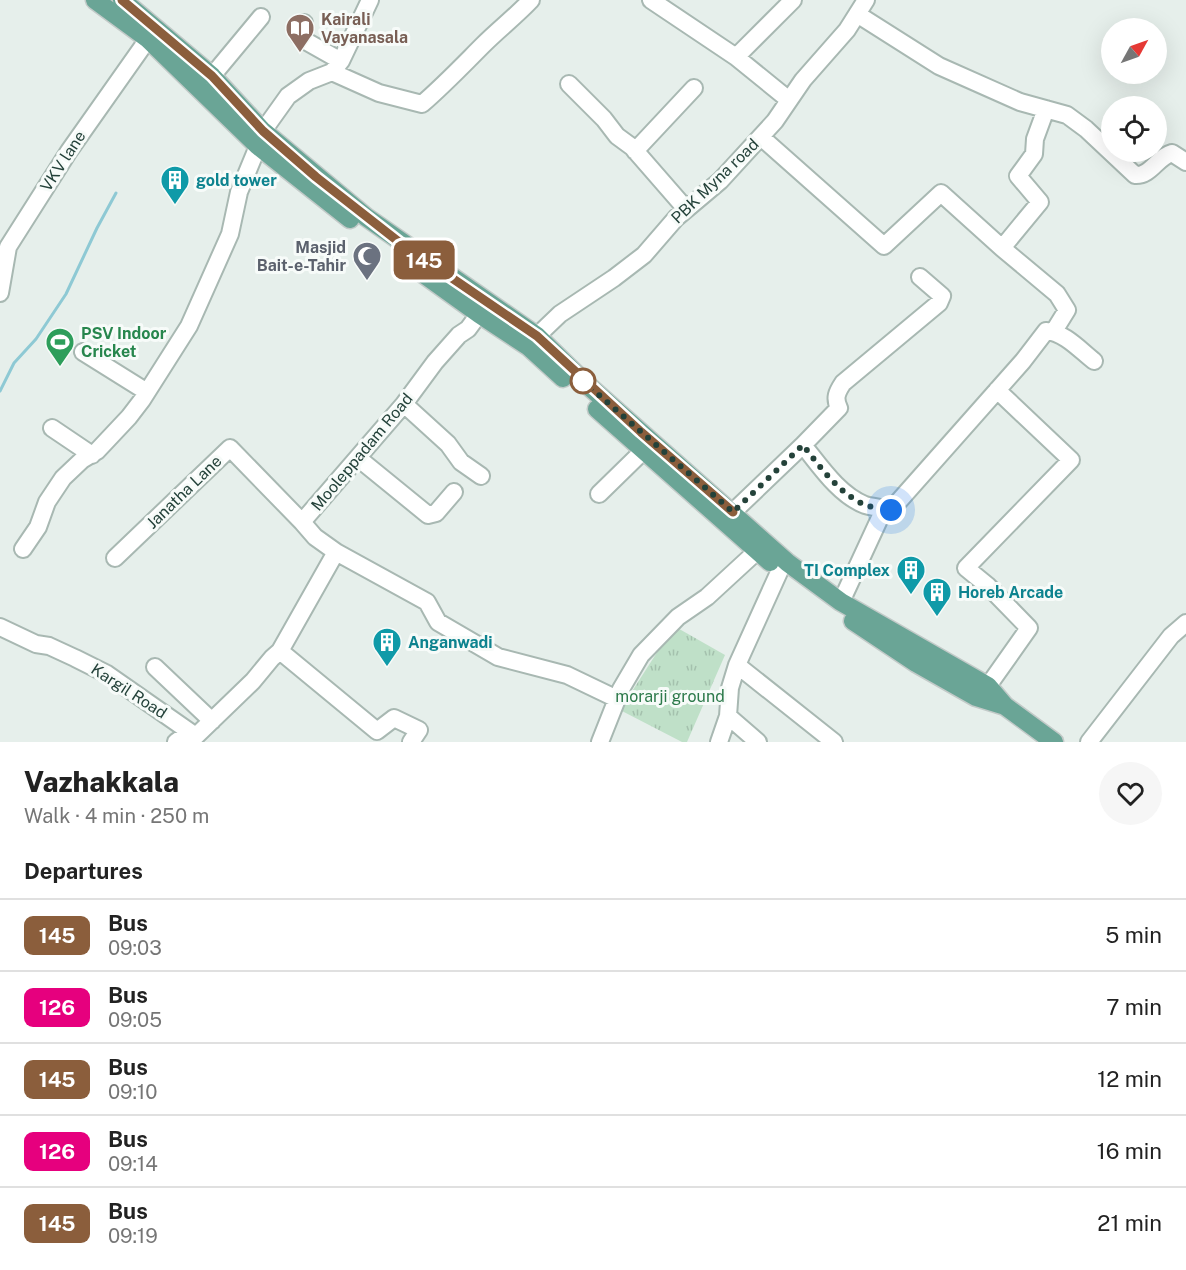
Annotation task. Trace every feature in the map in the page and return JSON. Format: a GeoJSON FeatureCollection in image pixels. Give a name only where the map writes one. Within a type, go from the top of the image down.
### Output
{"type":"FeatureCollection","features":[{"type":"Feature","properties":{"kind":"main road"},"geometry":{"type":"LineString","coordinates":[[95,0],[148,39],[260,139],[315,194],[479,314],[529,347],[643,452],[780,570],[838,612],[925,659],[988,686],[1005,706],[1054,742]]}},
{"type":"Feature","properties":{"kind":"main road"},"geometry":{"type":"LineString","coordinates":[[122,0],[212,76],[260,139],[366,218],[537,336],[599,395],[788,563],[976,697],[1005,706]]}},
{"type":"Feature","properties":{"kind":"street"},"geometry":{"type":"LineString","coordinates":[[23,549],[38,526],[47,502],[63,478],[82,460],[98,451],[129,417],[189,326],[230,234],[239,192],[260,139],[288,96],[309,81],[336,67],[370,0]]}},
{"type":"Feature","properties":{"kind":"street"},"geometry":{"type":"LineString","coordinates":[[304,23],[299,30],[299,36],[336,67],[379,93],[422,104],[451,80],[485,43],[531,0]]}},
{"type":"Feature","properties":{"kind":"street"},"geometry":{"type":"LineString","coordinates":[[651,0],[736,57],[789,100]]}},
{"type":"Feature","properties":{"kind":"street"},"geometry":{"type":"LineString","coordinates":[[736,57],[793,0]]}},
{"type":"Feature","properties":{"kind":"street"},"geometry":{"type":"LineString","coordinates":[[861,7],[939,66],[1020,102],[1067,115],[1086,129],[1135,175],[1146,173],[1164,155],[1172,153],[1186,162]]}},
{"type":"Feature","properties":{"kind":"street","name":"PBK Myna road"},"geometry":{"type":"LineString","coordinates":[[537,336],[560,315],[644,255],[676,218],[720,181],[775,121],[803,80],[847,30],[861,7]]}},
{"type":"Feature","properties":{"kind":"street"},"geometry":{"type":"LineString","coordinates":[[212,76],[261,17]]}},
{"type":"Feature","properties":{"kind":"street","name":"VKV lane"},"geometry":{"type":"LineString","coordinates":[[0,293],[8,247],[69,151],[148,39]]}},
{"type":"Feature","properties":{"kind":"street"},"geometry":{"type":"LineString","coordinates":[[569,84],[604,119],[617,136],[635,151],[686,209]]}},
{"type":"Feature","properties":{"kind":"street"},"geometry":{"type":"LineString","coordinates":[[635,151],[694,88]]}},
{"type":"Feature","properties":{"kind":"street"},"geometry":{"type":"LineString","coordinates":[[1002,248],[1040,202],[1018,176],[1034,154],[1035,139],[1046,109]]}},
{"type":"Feature","properties":{"kind":"street"},"geometry":{"type":"LineString","coordinates":[[761,137],[884,246],[941,193],[1057,294],[1067,310],[1053,332]]}},
{"type":"Feature","properties":{"kind":"street"},"geometry":{"type":"LineString","coordinates":[[733,512],[839,408],[836,393],[843,383],[939,303],[942,296],[920,277]]}},
{"type":"Feature","properties":{"kind":"street","name":"Mooleppadam Road"},"geometry":{"type":"LineString","coordinates":[[479,314],[468,329],[459,335],[435,362],[404,404],[302,522],[315,537],[336,552],[428,603],[438,622],[498,657],[567,675],[618,699]]}},
{"type":"Feature","properties":{"kind":"street"},"geometry":{"type":"LineString","coordinates":[[803,445],[845,492],[865,505],[891,510],[1046,331],[1053,332],[1094,361]]}},
{"type":"Feature","properties":{"kind":"street"},"geometry":{"type":"LineString","coordinates":[[83,352],[147,392]]}},
{"type":"Feature","properties":{"kind":"street"},"geometry":{"type":"LineString","coordinates":[[988,686],[1029,628],[988,586],[966,568],[1071,460],[997,390]]}},
{"type":"Feature","properties":{"kind":"street"},"geometry":{"type":"LineString","coordinates":[[404,404],[447,444],[460,462],[481,476]]}},
{"type":"Feature","properties":{"kind":"street"},"geometry":{"type":"LineString","coordinates":[[52,428],[92,455]]}},
{"type":"Feature","properties":{"kind":"street","name":"Janatha Lane"},"geometry":{"type":"LineString","coordinates":[[115,558],[230,448],[302,522]]}},
{"type":"Feature","properties":{"kind":"street"},"geometry":{"type":"LineString","coordinates":[[598,494],[643,452]]}},
{"type":"Feature","properties":{"kind":"street"},"geometry":{"type":"LineString","coordinates":[[358,458],[428,515],[436,513],[454,492]]}},
{"type":"Feature","properties":{"kind":"street"},"geometry":{"type":"LineString","coordinates":[[841,602],[884,509]]}},
{"type":"Feature","properties":{"kind":"street"},"geometry":{"type":"LineString","coordinates":[[176,742],[190,732],[195,737],[254,681],[280,651],[331,565],[336,552]]}},
{"type":"Feature","properties":{"kind":"street"},"geometry":{"type":"LineString","coordinates":[[600,742],[618,699],[641,655],[678,617],[707,597],[757,552]]}},
{"type":"Feature","properties":{"kind":"street"},"geometry":{"type":"LineString","coordinates":[[719,742],[728,716],[730,688],[737,665],[780,570]]}},
{"type":"Feature","properties":{"kind":"street"},"geometry":{"type":"LineString","coordinates":[[1089,742],[1171,636],[1186,623]]}},
{"type":"Feature","properties":{"kind":"street","name":"Kargil Road"},"geometry":{"type":"LineString","coordinates":[[0,627],[36,644],[49,646],[107,674],[190,732]]}},
{"type":"Feature","properties":{"kind":"street"},"geometry":{"type":"LineString","coordinates":[[280,651],[377,730],[394,718],[419,730],[411,742]]}},
{"type":"Feature","properties":{"kind":"street"},"geometry":{"type":"LineString","coordinates":[[737,665],[834,742]]}},
{"type":"Feature","properties":{"kind":"street"},"geometry":{"type":"LineString","coordinates":[[155,667],[212,721]]}},
{"type":"Feature","properties":{"kind":"street"},"geometry":{"type":"LineString","coordinates":[[728,716],[758,742]]}},
{"type":"Feature","properties":{"kind":"green space","name":"morarji ground"},"geometry":{"type":"Polygon","coordinates":[[[674,626],[725,655],[687,742],[682,742],[620,710],[674,626]]]}},
{"type":"Feature","properties":{"kind":"waterway"},"geometry":{"type":"LineString","coordinates":[[0,391],[14,363],[36,339],[66,294],[116,193]]}},
{"type":"Feature","properties":{"kind":"bus line","name":"145"},"geometry":{"type":"LineString","coordinates":[[122,0],[212,76],[263,131],[316,177],[399,242],[537,336],[583,381],[733,512]]}},
{"type":"Feature","properties":{"kind":"place","name":"Kairali Vayanasala"},"geometry":{"type":"Point","coordinates":[300,54]}},
{"type":"Feature","properties":{"kind":"place","name":"gold tower"},"geometry":{"type":"Point","coordinates":[175,206]}},
{"type":"Feature","properties":{"kind":"place","name":"Masjid Bait-e-Tahir"},"geometry":{"type":"Point","coordinates":[367,282]}},
{"type":"Feature","properties":{"kind":"place","name":"PSV Indoor Cricket"},"geometry":{"type":"Point","coordinates":[60,368]}},
{"type":"Feature","properties":{"kind":"place","name":"TI Complex"},"geometry":{"type":"Point","coordinates":[911,596]}},
{"type":"Feature","properties":{"kind":"place","name":"Horeb Arcade"},"geometry":{"type":"Point","coordinates":[937,618]}},
{"type":"Feature","properties":{"kind":"place","name":"Anganwadi"},"geometry":{"type":"Point","coordinates":[387,668]}},
{"type":"Feature","properties":{"kind":"route"},"geometry":{"type":"LineString","coordinates":[[583,381],[733,512],[803,445],[845,492],[865,505],[891,510]]}}]}
